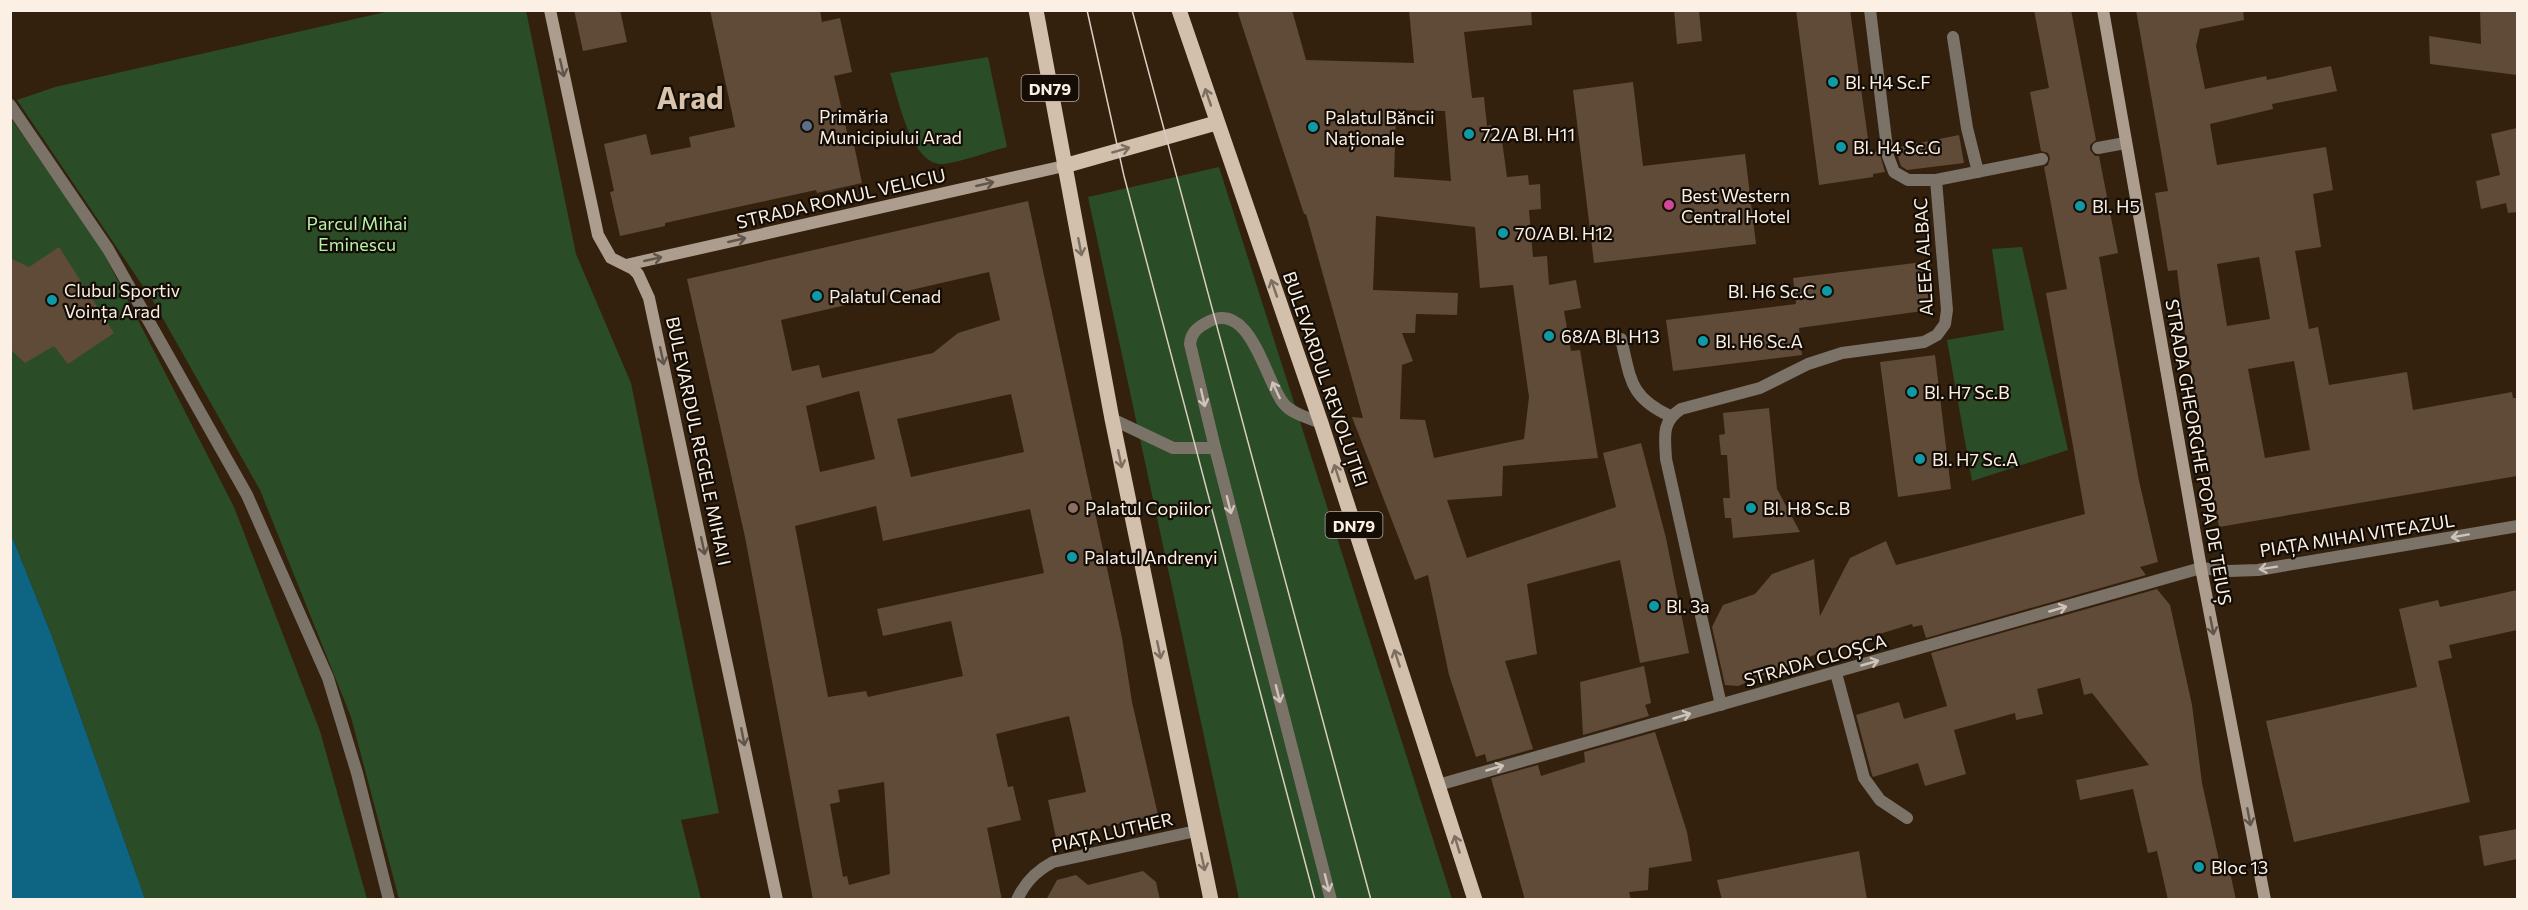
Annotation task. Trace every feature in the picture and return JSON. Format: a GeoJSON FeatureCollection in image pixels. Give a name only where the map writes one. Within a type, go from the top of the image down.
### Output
{"type":"FeatureCollection","features":[{"type":"Feature","properties":{"kind":"main road","name":"DN79"},"geometry":{"type":"LineString","coordinates":[[1036,10],[1112,419],[1211,900]]}},
{"type":"Feature","properties":{"kind":"main road","name":"BULEVARDUL REVOLUȚIEI"},"geometry":{"type":"LineString","coordinates":[[1179,10],[1321,423],[1475,900]]}},
{"type":"Feature","properties":{"kind":"main road"},"geometry":{"type":"LineString","coordinates":[[1064,166],[1216,123]]}},
{"type":"Feature","properties":{"kind":"street","name":"BULEVARDUL REGELE MIHAI I"},"geometry":{"type":"LineString","coordinates":[[550,10],[598,235],[611,258],[638,274],[649,298],[777,900]]}},
{"type":"Feature","properties":{"kind":"street","name":"ALEEA ALBAC"},"geometry":{"type":"LineString","coordinates":[[1870,10],[1888,156],[1894,172],[1908,180],[1936,180],[2042,159]]}},
{"type":"Feature","properties":{"kind":"street","name":"STRADA GHEORGHE POPA DE TEIUȘ"},"geometry":{"type":"LineString","coordinates":[[2103,10],[2201,568],[2265,900]]}},
{"type":"Feature","properties":{"kind":"street"},"geometry":{"type":"LineString","coordinates":[[1953,37],[1967,128],[1978,172]]}},
{"type":"Feature","properties":{"kind":"street"},"geometry":{"type":"LineString","coordinates":[[10,105],[108,249],[247,495],[328,678],[357,773],[389,900]]}},
{"type":"Feature","properties":{"kind":"street"},"geometry":{"type":"LineString","coordinates":[[2098,148],[2125,143]]}},
{"type":"Feature","properties":{"kind":"street","name":"STRADA ROMUL VELICIU"},"geometry":{"type":"LineString","coordinates":[[626,265],[1064,166]]}},
{"type":"Feature","properties":{"kind":"street","name":"ALEEA ALBAC"},"geometry":{"type":"LineString","coordinates":[[1670,416],[1681,409],[1760,388],[1808,364],[1842,354],[1924,342],[1936,335],[1945,324],[1947,310],[1936,180]]}},
{"type":"Feature","properties":{"kind":"street"},"geometry":{"type":"LineString","coordinates":[[1321,423],[1286,407],[1250,337],[1230,320],[1214,319],[1196,329],[1190,344],[1331,900]]}},
{"type":"Feature","properties":{"kind":"street"},"geometry":{"type":"LineString","coordinates":[[1621,339],[1633,387],[1641,399],[1652,408],[1670,416],[1665,433],[1666,459],[1720,705]]}},
{"type":"Feature","properties":{"kind":"street"},"geometry":{"type":"LineString","coordinates":[[1112,419],[1173,448],[1215,448]]}},
{"type":"Feature","properties":{"kind":"street","name":"PIAȚA MIHAI VITEAZUL"},"geometry":{"type":"LineString","coordinates":[[2201,568],[2229,571],[2258,570],[2517,526]]}},
{"type":"Feature","properties":{"kind":"street","name":"STRADA CLOȘCA"},"geometry":{"type":"LineString","coordinates":[[1438,784],[2201,568]]}},
{"type":"Feature","properties":{"kind":"street"},"geometry":{"type":"LineString","coordinates":[[1836,673],[1863,778],[1880,800],[1907,818]]}},
{"type":"Feature","properties":{"kind":"street","name":"PIAȚA LUTHER"},"geometry":{"type":"LineString","coordinates":[[1017,900],[1031,878],[1040,869],[1053,862],[1196,831]]}},
{"type":"Feature","properties":{"kind":"green space","name":"Parcul Mihai Eminescu"},"geometry":{"type":"Polygon","coordinates":[[[525,10],[527,15],[576,254],[631,383],[719,813],[681,820],[701,899],[399,899],[351,717],[260,490],[153,301],[17,100],[55,87],[390,11],[525,10]]]}},
{"type":"Feature","properties":{"kind":"green space"},"geometry":{"type":"Polygon","coordinates":[[[988,57],[1007,147],[952,163],[933,162],[923,154],[908,129],[890,73],[988,57]]]}},
{"type":"Feature","properties":{"kind":"green space"},"geometry":{"type":"Polygon","coordinates":[[[10,117],[99,244],[234,507],[320,731],[367,899],[145,899],[53,639],[11,534],[10,117]]]}},
{"type":"Feature","properties":{"kind":"green space"},"geometry":{"type":"Polygon","coordinates":[[[1219,167],[1452,899],[1239,899],[1088,197],[1219,167]]]}},
{"type":"Feature","properties":{"kind":"green space"},"geometry":{"type":"Polygon","coordinates":[[[2022,247],[2068,450],[1972,481],[1947,340],[2004,330],[1992,249],[2022,247]]]}},
{"type":"Feature","properties":{"kind":"water"},"geometry":{"type":"Polygon","coordinates":[[[11,534],[53,639],[145,899],[11,899],[11,534]]]}},
{"type":"Feature","properties":{"kind":"building"},"geometry":{"type":"Polygon","coordinates":[[[574,10],[620,10],[627,42],[583,51],[574,10]]]}},
{"type":"Feature","properties":{"kind":"building","name":"Primăria Municipiului Arad"},"geometry":{"type":"Polygon","coordinates":[[[710,10],[820,10],[822,22],[840,18],[852,72],[834,76],[849,141],[853,140],[862,183],[817,193],[816,190],[665,223],[665,226],[620,236],[610,192],[614,191],[604,144],[646,134],[651,155],[691,147],[689,137],[735,127],[710,10]]]}},
{"type":"Feature","properties":{"kind":"building"},"geometry":{"type":"Polygon","coordinates":[[[1237,10],[1292,10],[1306,60],[1414,63],[1409,10],[1531,10],[1532,25],[1464,32],[1472,98],[1484,97],[1487,126],[1491,125],[1493,143],[1502,141],[1507,177],[1528,175],[1529,185],[1540,184],[1541,209],[1529,210],[1533,257],[1547,256],[1549,285],[1576,280],[1581,308],[1564,311],[1571,351],[1580,350],[1598,458],[1503,466],[1502,496],[1447,500],[1467,558],[1616,507],[1603,453],[1641,443],[1666,538],[1689,653],[1640,663],[1620,560],[1527,584],[1537,654],[1505,661],[1533,749],[1487,762],[1485,754],[1476,757],[1449,675],[1428,575],[1415,580],[1352,417],[1363,418],[1306,214],[1304,214],[1237,10]],[[1396,110],[1394,177],[1451,181],[1445,111],[1396,110]],[[1376,216],[1373,290],[1458,293],[1457,315],[1416,314],[1415,333],[1402,333],[1413,361],[1402,365],[1400,419],[1425,420],[1434,458],[1524,439],[1529,397],[1513,285],[1480,288],[1475,227],[1376,216]]]}},
{"type":"Feature","properties":{"kind":"building"},"geometry":{"type":"Polygon","coordinates":[[[1674,10],[1699,10],[1702,41],[1677,44],[1674,10]]]}},
{"type":"Feature","properties":{"kind":"building"},"geometry":{"type":"Polygon","coordinates":[[[1796,10],[1850,10],[1870,153],[1879,151],[1885,172],[1873,174],[1873,177],[1819,185],[1796,10]]]}},
{"type":"Feature","properties":{"kind":"building"},"geometry":{"type":"Polygon","coordinates":[[[2034,10],[2071,10],[2096,140],[2090,145],[2090,150],[2095,156],[2099,156],[2118,253],[2099,257],[2139,481],[2158,562],[2140,567],[2146,575],[1926,638],[1922,625],[1913,627],[1912,624],[1824,651],[1738,686],[1725,685],[1712,627],[1723,605],[1755,594],[1772,574],[1814,559],[1820,616],[1850,558],[1886,541],[1896,565],[2085,514],[2046,293],[2067,289],[2044,167],[2048,165],[2050,158],[2048,153],[2041,151],[2030,92],[2049,88],[2034,10]]]}},
{"type":"Feature","properties":{"kind":"building"},"geometry":{"type":"Polygon","coordinates":[[[2136,10],[2243,10],[2244,20],[2200,29],[2196,46],[2205,89],[2266,76],[2267,80],[2331,66],[2337,91],[2272,104],[2273,109],[2210,124],[2217,165],[2326,147],[2333,190],[2313,194],[2321,247],[2295,251],[2309,329],[2318,327],[2329,385],[2407,372],[2413,410],[2512,392],[2513,398],[2517,398],[2517,476],[2219,527],[2185,334],[2177,270],[2168,271],[2155,193],[2168,191],[2136,10]],[[2259,257],[2217,264],[2227,326],[2270,319],[2259,257]],[[2294,361],[2248,369],[2265,458],[2310,450],[2294,361]]]}},
{"type":"Feature","properties":{"kind":"building"},"geometry":{"type":"Polygon","coordinates":[[[2480,10],[2516,10],[2517,75],[2430,64],[2429,36],[2481,44],[2480,10]]]}},
{"type":"Feature","properties":{"kind":"building","name":"Best Western Central Hotel"},"geometry":{"type":"Polygon","coordinates":[[[1633,82],[1643,166],[1745,154],[1756,244],[1594,263],[1573,90],[1633,82]]]}},
{"type":"Feature","properties":{"kind":"building"},"geometry":{"type":"Polygon","coordinates":[[[2517,128],[2517,212],[2508,213],[2506,203],[2481,209],[2476,181],[2500,175],[2491,134],[2517,128]]]}},
{"type":"Feature","properties":{"kind":"building"},"geometry":{"type":"Polygon","coordinates":[[[1959,135],[1964,163],[1907,170],[1901,166],[1895,148],[1959,135]]]}},
{"type":"Feature","properties":{"kind":"building"},"geometry":{"type":"Polygon","coordinates":[[[1028,201],[1122,638],[1132,702],[1158,815],[1056,838],[1048,800],[1086,792],[1069,716],[996,734],[1008,787],[1013,786],[1021,820],[987,828],[1002,900],[813,900],[745,537],[687,279],[1028,201]],[[989,272],[781,320],[792,371],[819,365],[822,378],[933,353],[958,333],[1000,320],[989,272]],[[859,391],[806,406],[820,472],[875,459],[859,391]],[[1011,394],[897,419],[911,477],[1024,452],[1011,394]],[[876,506],[795,526],[828,697],[866,691],[868,697],[963,676],[951,621],[883,636],[877,609],[1044,573],[1030,509],[883,541],[876,506]],[[884,782],[838,790],[840,802],[830,804],[843,877],[847,876],[849,885],[890,874],[884,782]]]}},
{"type":"Feature","properties":{"kind":"building","name":"Clubul Sportiv Voința Arad"},"geometry":{"type":"Polygon","coordinates":[[[59,247],[114,333],[68,364],[54,346],[25,363],[10,349],[10,258],[29,267],[59,247]]]}},
{"type":"Feature","properties":{"kind":"building"},"geometry":{"type":"Polygon","coordinates":[[[1923,262],[1930,310],[1799,328],[1802,355],[1673,371],[1666,320],[1796,304],[1793,278],[1923,262]]]}},
{"type":"Feature","properties":{"kind":"building"},"geometry":{"type":"Polygon","coordinates":[[[1935,355],[1951,489],[1898,497],[1880,362],[1935,355]]]}},
{"type":"Feature","properties":{"kind":"building"},"geometry":{"type":"Polygon","coordinates":[[[1769,408],[1777,489],[1800,532],[1733,538],[1731,518],[1725,518],[1723,498],[1730,498],[1727,455],[1721,455],[1719,435],[1725,434],[1723,413],[1769,408]]]}},
{"type":"Feature","properties":{"kind":"building"},"geometry":{"type":"Polygon","coordinates":[[[2157,589],[2170,605],[2192,705],[2202,783],[2219,860],[2227,858],[2236,900],[2168,900],[2157,851],[2148,853],[2133,789],[2080,800],[2076,780],[2149,765],[2092,693],[2084,695],[2080,678],[2037,689],[2043,714],[2016,720],[2015,713],[1954,730],[1966,774],[1925,786],[1918,763],[1873,777],[1856,715],[1899,702],[1904,719],[1947,706],[1931,653],[2157,589]]]}},
{"type":"Feature","properties":{"kind":"building"},"geometry":{"type":"Polygon","coordinates":[[[2517,590],[2517,630],[2449,645],[2452,658],[2438,661],[2470,802],[2294,842],[2266,721],[2417,687],[2399,609],[2438,600],[2440,607],[2517,590]]]}},
{"type":"Feature","properties":{"kind":"building"},"geometry":{"type":"Polygon","coordinates":[[[1644,666],[1651,703],[1645,705],[1649,716],[1583,735],[1580,682],[1644,666]]]}},
{"type":"Feature","properties":{"kind":"building"},"geometry":{"type":"Polygon","coordinates":[[[1655,732],[1687,832],[1692,861],[1649,868],[1648,890],[1629,892],[1631,900],[1525,900],[1491,778],[1538,765],[1541,776],[1585,762],[1584,752],[1655,732]]]}},
{"type":"Feature","properties":{"kind":"building"},"geometry":{"type":"Polygon","coordinates":[[[2517,829],[2517,859],[2484,866],[2479,836],[2517,829]]]}},
{"type":"Feature","properties":{"kind":"building"},"geometry":{"type":"Polygon","coordinates":[[[1859,851],[1867,900],[1722,900],[1717,880],[1859,851]]]}},
{"type":"Feature","properties":{"kind":"building"},"geometry":{"type":"Polygon","coordinates":[[[1143,871],[1156,882],[1160,900],[1046,900],[1057,880],[1076,875],[1088,885],[1143,871]]]}},
{"type":"Feature","properties":{"kind":"tram line"},"geometry":{"type":"LineString","coordinates":[[1087,10],[1124,176],[1315,900]]}},
{"type":"Feature","properties":{"kind":"tram line"},"geometry":{"type":"LineString","coordinates":[[1132,10],[1371,900]]}},
{"type":"Feature","properties":{"kind":"place","name":"Bl. H4 Sc.F"},"geometry":{"type":"Point","coordinates":[1833,82]}},
{"type":"Feature","properties":{"kind":"place","name":"Primăria Municipiului Arad"},"geometry":{"type":"Point","coordinates":[807,126]}},
{"type":"Feature","properties":{"kind":"place","name":"Palatul Băncii Naționale"},"geometry":{"type":"Point","coordinates":[1313,127]}},
{"type":"Feature","properties":{"kind":"place","name":"72/A Bl. H11"},"geometry":{"type":"Point","coordinates":[1469,134]}},
{"type":"Feature","properties":{"kind":"place","name":"Bl. H4 Sc.G"},"geometry":{"type":"Point","coordinates":[1841,147]}},
{"type":"Feature","properties":{"kind":"place","name":"Best Western Central Hotel"},"geometry":{"type":"Point","coordinates":[1669,205]}},
{"type":"Feature","properties":{"kind":"place","name":"Bl. H5"},"geometry":{"type":"Point","coordinates":[2080,206]}},
{"type":"Feature","properties":{"kind":"place","name":"70/A Bl. H12"},"geometry":{"type":"Point","coordinates":[1503,233]}},
{"type":"Feature","properties":{"kind":"place","name":"Bl. H6 Sc.C"},"geometry":{"type":"Point","coordinates":[1827,291]}},
{"type":"Feature","properties":{"kind":"place","name":"Palatul Cenad"},"geometry":{"type":"Point","coordinates":[817,296]}},
{"type":"Feature","properties":{"kind":"place","name":"Clubul Sportiv Voința Arad"},"geometry":{"type":"Point","coordinates":[52,300]}},
{"type":"Feature","properties":{"kind":"place","name":"68/A Bl. H13"},"geometry":{"type":"Point","coordinates":[1549,336]}},
{"type":"Feature","properties":{"kind":"place","name":"Bl. H6 Sc.A"},"geometry":{"type":"Point","coordinates":[1703,341]}},
{"type":"Feature","properties":{"kind":"place","name":"Bl. H7 Sc.B"},"geometry":{"type":"Point","coordinates":[1912,392]}},
{"type":"Feature","properties":{"kind":"place","name":"Bl. H7 Sc.A"},"geometry":{"type":"Point","coordinates":[1920,459]}},
{"type":"Feature","properties":{"kind":"place","name":"Palatul Copiilor"},"geometry":{"type":"Point","coordinates":[1073,508]}},
{"type":"Feature","properties":{"kind":"place","name":"Bl. H8 Sc.B"},"geometry":{"type":"Point","coordinates":[1751,508]}},
{"type":"Feature","properties":{"kind":"place","name":"Palatul Andrenyi"},"geometry":{"type":"Point","coordinates":[1072,557]}},
{"type":"Feature","properties":{"kind":"place","name":"Bl. 3a"},"geometry":{"type":"Point","coordinates":[1654,606]}},
{"type":"Feature","properties":{"kind":"place","name":"Bloc 13"},"geometry":{"type":"Point","coordinates":[2199,867]}},
{"type":"Feature","properties":{"kind":"district","name":"Arad"},"geometry":{"type":"Point","coordinates":[690,96]}}]}
